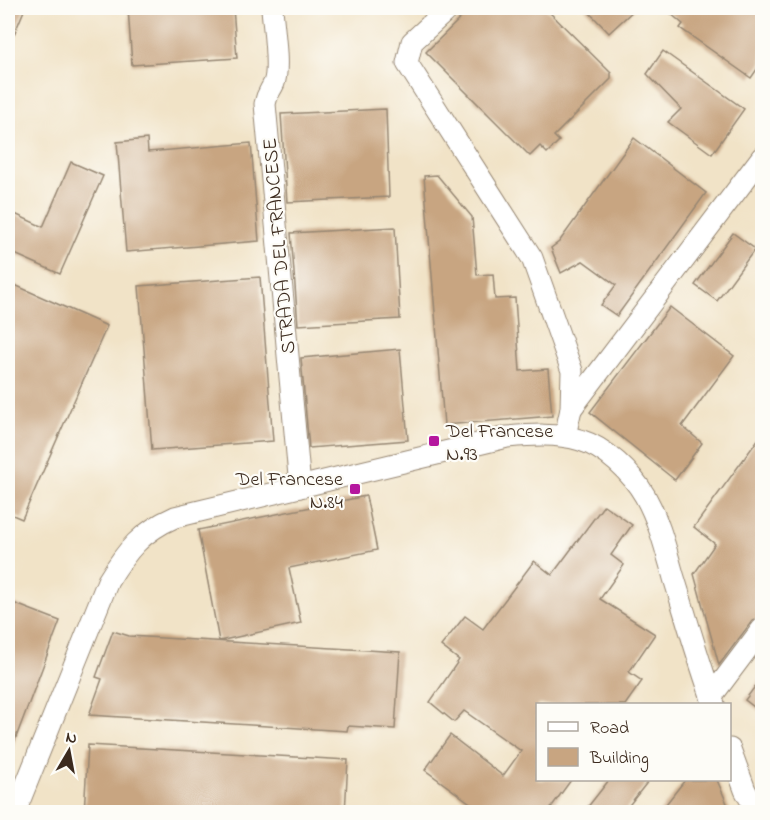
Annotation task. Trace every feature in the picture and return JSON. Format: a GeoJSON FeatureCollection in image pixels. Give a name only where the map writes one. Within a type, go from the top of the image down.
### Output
{"type":"FeatureCollection","features":[{"type":"Feature","properties":{"kind":"street","name":"STRADA DEL FRANCESE"},"geometry":{"type":"LineString","coordinates":[[272,8],[276,69],[274,83],[267,92],[265,104],[300,487]]}},
{"type":"Feature","properties":{"kind":"street"},"geometry":{"type":"LineString","coordinates":[[449,8],[412,42],[407,63],[532,258],[572,371],[572,409],[565,436]]}},
{"type":"Feature","properties":{"kind":"street"},"geometry":{"type":"LineString","coordinates":[[572,409],[762,157]]}},
{"type":"Feature","properties":{"kind":"street"},"geometry":{"type":"LineString","coordinates":[[15,813],[108,580],[135,542],[160,523],[174,517],[507,437],[565,436],[582,440],[626,470],[645,496],[665,546],[712,701]]}},
{"type":"Feature","properties":{"kind":"street"},"geometry":{"type":"LineString","coordinates":[[712,701],[762,630]]}},
{"type":"Feature","properties":{"kind":"street"},"geometry":{"type":"LineString","coordinates":[[731,755],[757,813]]}},
{"type":"Feature","properties":{"kind":"building"},"geometry":{"type":"Polygon","coordinates":[[[8,8],[25,8],[8,49],[8,8]]]}},
{"type":"Feature","properties":{"kind":"building"},"geometry":{"type":"Polygon","coordinates":[[[128,8],[233,8],[237,58],[132,65],[128,8]]]}},
{"type":"Feature","properties":{"kind":"building"},"geometry":{"type":"Polygon","coordinates":[[[471,8],[545,8],[611,73],[611,79],[554,136],[559,141],[547,153],[540,146],[530,156],[426,52],[471,8]]]}},
{"type":"Feature","properties":{"kind":"building"},"geometry":{"type":"Polygon","coordinates":[[[585,8],[636,8],[609,33],[585,8]]]}},
{"type":"Feature","properties":{"kind":"building"},"geometry":{"type":"Polygon","coordinates":[[[664,8],[762,8],[762,62],[751,78],[680,28],[683,24],[664,8]]]}},
{"type":"Feature","properties":{"kind":"building"},"geometry":{"type":"Polygon","coordinates":[[[663,51],[744,109],[712,154],[668,122],[681,109],[647,74],[663,51]]]}},
{"type":"Feature","properties":{"kind":"building"},"geometry":{"type":"Polygon","coordinates":[[[386,109],[389,197],[287,202],[281,114],[386,109]]]}},
{"type":"Feature","properties":{"kind":"building"},"geometry":{"type":"Polygon","coordinates":[[[634,138],[706,193],[617,316],[601,305],[616,285],[583,261],[561,273],[551,248],[559,242],[634,138]]]}},
{"type":"Feature","properties":{"kind":"building"},"geometry":{"type":"Polygon","coordinates":[[[147,139],[148,152],[251,143],[259,241],[126,252],[117,142],[147,139]]]}},
{"type":"Feature","properties":{"kind":"building"},"geometry":{"type":"Polygon","coordinates":[[[71,162],[103,176],[60,274],[8,251],[8,232],[15,214],[43,227],[71,162]]]}},
{"type":"Feature","properties":{"kind":"building"},"geometry":{"type":"Polygon","coordinates":[[[437,175],[472,217],[477,275],[493,274],[495,299],[515,298],[520,371],[548,369],[552,416],[444,425],[424,176],[437,175]]]}},
{"type":"Feature","properties":{"kind":"building"},"geometry":{"type":"Polygon","coordinates":[[[395,227],[400,319],[298,325],[291,233],[395,227]]]}},
{"type":"Feature","properties":{"kind":"building"},"geometry":{"type":"Polygon","coordinates":[[[733,233],[755,249],[717,301],[695,285],[733,233]]]}},
{"type":"Feature","properties":{"kind":"building"},"geometry":{"type":"Polygon","coordinates":[[[260,277],[273,441],[152,450],[139,286],[260,277]]]}},
{"type":"Feature","properties":{"kind":"building"},"geometry":{"type":"Polygon","coordinates":[[[8,282],[107,326],[22,519],[8,513],[8,282]]]}},
{"type":"Feature","properties":{"kind":"building"},"geometry":{"type":"Polygon","coordinates":[[[670,307],[734,356],[682,426],[702,443],[675,480],[590,412],[670,307]]]}},
{"type":"Feature","properties":{"kind":"building"},"geometry":{"type":"Polygon","coordinates":[[[400,349],[408,440],[309,448],[301,358],[400,349]]]}},
{"type":"Feature","properties":{"kind":"building"},"geometry":{"type":"Polygon","coordinates":[[[762,434],[762,616],[752,621],[719,665],[694,574],[715,544],[694,527],[762,434]]]}},
{"type":"Feature","properties":{"kind":"building"},"geometry":{"type":"Polygon","coordinates":[[[366,496],[377,550],[289,568],[301,623],[219,641],[198,530],[366,496]]]}},
{"type":"Feature","properties":{"kind":"building"},"geometry":{"type":"Polygon","coordinates":[[[604,505],[632,525],[611,555],[624,565],[600,599],[655,634],[629,672],[642,681],[626,703],[536,703],[536,781],[570,781],[547,813],[484,813],[425,770],[450,735],[503,776],[521,751],[464,711],[454,722],[430,702],[459,660],[441,646],[465,616],[483,629],[534,561],[552,575],[604,505]]]}},
{"type":"Feature","properties":{"kind":"building"},"geometry":{"type":"Polygon","coordinates":[[[8,601],[60,621],[9,756],[8,756],[8,601]]]}},
{"type":"Feature","properties":{"kind":"building"},"geometry":{"type":"Polygon","coordinates":[[[113,631],[129,636],[400,652],[395,729],[348,726],[347,731],[89,715],[102,679],[96,677],[113,631]]]}},
{"type":"Feature","properties":{"kind":"building"},"geometry":{"type":"Polygon","coordinates":[[[762,677],[762,713],[745,700],[762,677]]]}},
{"type":"Feature","properties":{"kind":"building"},"geometry":{"type":"Polygon","coordinates":[[[88,745],[348,760],[345,813],[84,813],[88,745]]]}},
{"type":"Feature","properties":{"kind":"building"},"geometry":{"type":"Polygon","coordinates":[[[608,781],[648,781],[623,813],[583,813],[608,781]]]}},
{"type":"Feature","properties":{"kind":"building"},"geometry":{"type":"Polygon","coordinates":[[[684,781],[717,781],[731,813],[659,813],[684,781]]]}},
{"type":"Feature","properties":{"kind":"place","name":"Del Francese N.93"},"geometry":{"type":"Point","coordinates":[434,441]}},
{"type":"Feature","properties":{"kind":"place","name":"Del Francese N.84"},"geometry":{"type":"Point","coordinates":[355,489]}}]}
